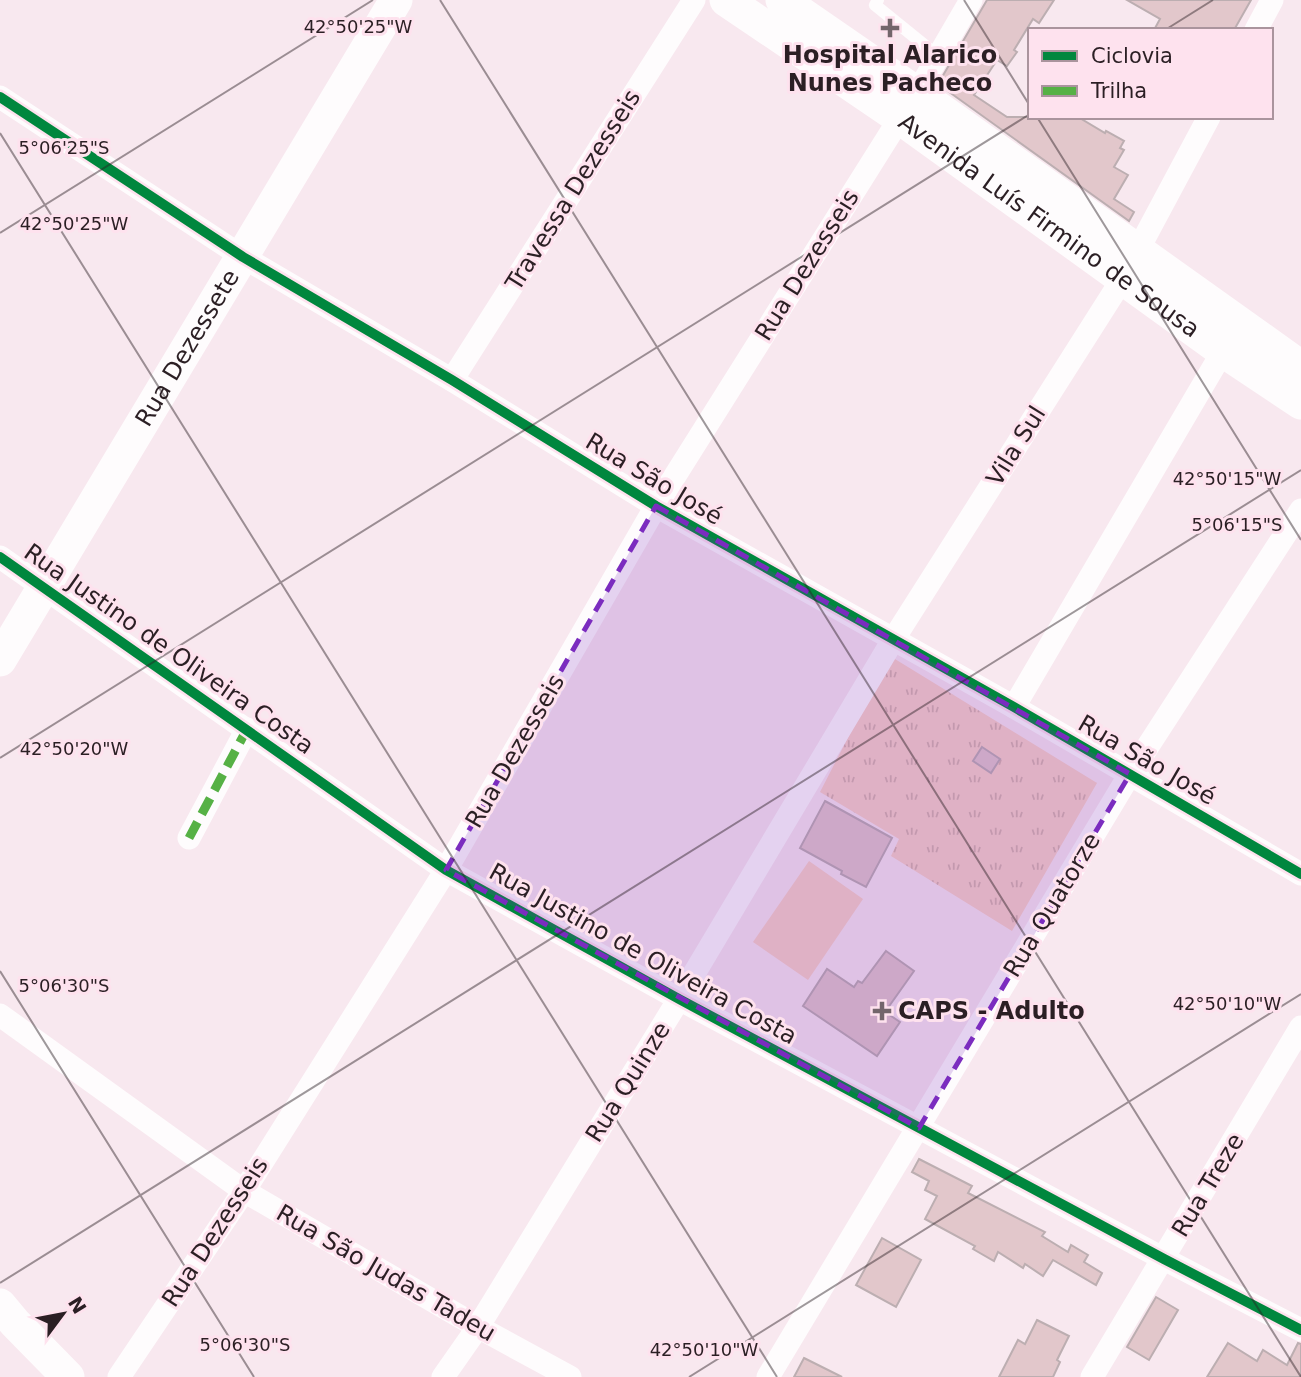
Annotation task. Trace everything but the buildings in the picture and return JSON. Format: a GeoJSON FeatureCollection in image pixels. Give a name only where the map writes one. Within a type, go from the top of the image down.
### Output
{"type":"FeatureCollection","features":[{"type":"Feature","properties":{"kind":"main road","name":"Rua Dezessete"},"geometry":{"type":"LineString","coordinates":[[0,660],[396,0]]}},
{"type":"Feature","properties":{"kind":"main road","name":"Avenida Luís Firmino de Sousa"},"geometry":{"type":"LineString","coordinates":[[726,0],[908,106]]}},
{"type":"Feature","properties":{"kind":"main road","name":"Avenida Luís Firmino de Sousa"},"geometry":{"type":"LineString","coordinates":[[782,0],[908,106],[1130,265],[1301,367]]}},
{"type":"Feature","properties":{"kind":"main road","name":"Avenida Luís Firmino de Sousa"},"geometry":{"type":"LineString","coordinates":[[1130,265],[1223,351],[1301,403]]}},
{"type":"Feature","properties":{"kind":"main road"},"geometry":{"type":"LineString","coordinates":[[0,1305],[68,1377]]}},
{"type":"Feature","properties":{"kind":"main road"},"geometry":{"type":"LineString","coordinates":[[0,1335],[38,1377]]}},
{"type":"Feature","properties":{"kind":"street","name":"Travessa Dezesseis"},"geometry":{"type":"LineString","coordinates":[[452,380],[694,0]]}},
{"type":"Feature","properties":{"kind":"street","name":"Rua Dezesseis"},"geometry":{"type":"LineString","coordinates":[[119,1377],[244,1191],[446,870],[656,506],[908,106],[971,0]]}},
{"type":"Feature","properties":{"kind":"street"},"geometry":{"type":"LineString","coordinates":[[1257,28],[1272,0]]}},
{"type":"Feature","properties":{"kind":"street","name":"Rua São José"},"geometry":{"type":"LineString","coordinates":[[0,97],[243,257],[452,380],[656,506],[1014,707],[1301,874]]}},
{"type":"Feature","properties":{"kind":"street"},"geometry":{"type":"LineString","coordinates":[[1130,265],[1208,119]]}},
{"type":"Feature","properties":{"kind":"street","name":"Vila Sul"},"geometry":{"type":"LineString","coordinates":[[893,640],[1130,265]]}},
{"type":"Feature","properties":{"kind":"street"},"geometry":{"type":"LineString","coordinates":[[1014,707],[1223,351]]}},
{"type":"Feature","properties":{"kind":"street","name":"Rua Quatorze"},"geometry":{"type":"LineString","coordinates":[[768,1377],[1130,774],[1301,510]]}},
{"type":"Feature","properties":{"kind":"street","name":"Rua Justino de Oliveira Costa"},"geometry":{"type":"LineString","coordinates":[[0,557],[446,870],[679,999],[1301,1330]]}},
{"type":"Feature","properties":{"kind":"street","name":"Rua Quinze"},"geometry":{"type":"LineString","coordinates":[[443,1377],[478,1327],[679,999],[893,640]]}},
{"type":"Feature","properties":{"kind":"street"},"geometry":{"type":"LineString","coordinates":[[189,838],[247,729]]}},
{"type":"Feature","properties":{"kind":"street","name":"Rua São Judas Tadeu"},"geometry":{"type":"LineString","coordinates":[[0,1015],[244,1191],[478,1327],[570,1377]]}},
{"type":"Feature","properties":{"kind":"street","name":"Rua Treze"},"geometry":{"type":"LineString","coordinates":[[1092,1377],[1301,1027]]}},
{"type":"Feature","properties":{"kind":"lane"},"geometry":{"type":"LineString","coordinates":[[873,2],[938,56]]}},
{"type":"Feature","properties":{"kind":"highlighted area"},"geometry":{"type":"Polygon","coordinates":[[[656,506],[1130,774],[919,1128],[446,870],[656,506]]]}},
{"type":"Feature","properties":{"kind":"green space"},"geometry":{"type":"Polygon","coordinates":[[[890,656],[1097,783],[1012,931],[891,856],[899,839],[820,792],[890,656]]]}},
{"type":"Feature","properties":{"kind":"green space"},"geometry":{"type":"Polygon","coordinates":[[[809,861],[863,899],[808,980],[753,942],[809,861]]]}},
{"type":"Feature","properties":{"kind":"marked path"},"geometry":{"type":"LineString","coordinates":[[189,838],[247,729]]}},
{"type":"Feature","properties":{"kind":"cycle path"},"geometry":{"type":"LineString","coordinates":[[0,97],[243,257],[452,380],[656,506],[1014,707],[1301,874]]}},
{"type":"Feature","properties":{"kind":"cycle path"},"geometry":{"type":"LineString","coordinates":[[0,557],[446,870],[679,999],[1301,1330]]}},
{"type":"Feature","properties":{"kind":"place","name":"Hospital Alarico Nunes Pacheco"},"geometry":{"type":"Point","coordinates":[890,28]}},
{"type":"Feature","properties":{"kind":"place","name":"CAPS - Adulto"},"geometry":{"type":"Point","coordinates":[882,1011]}}]}
